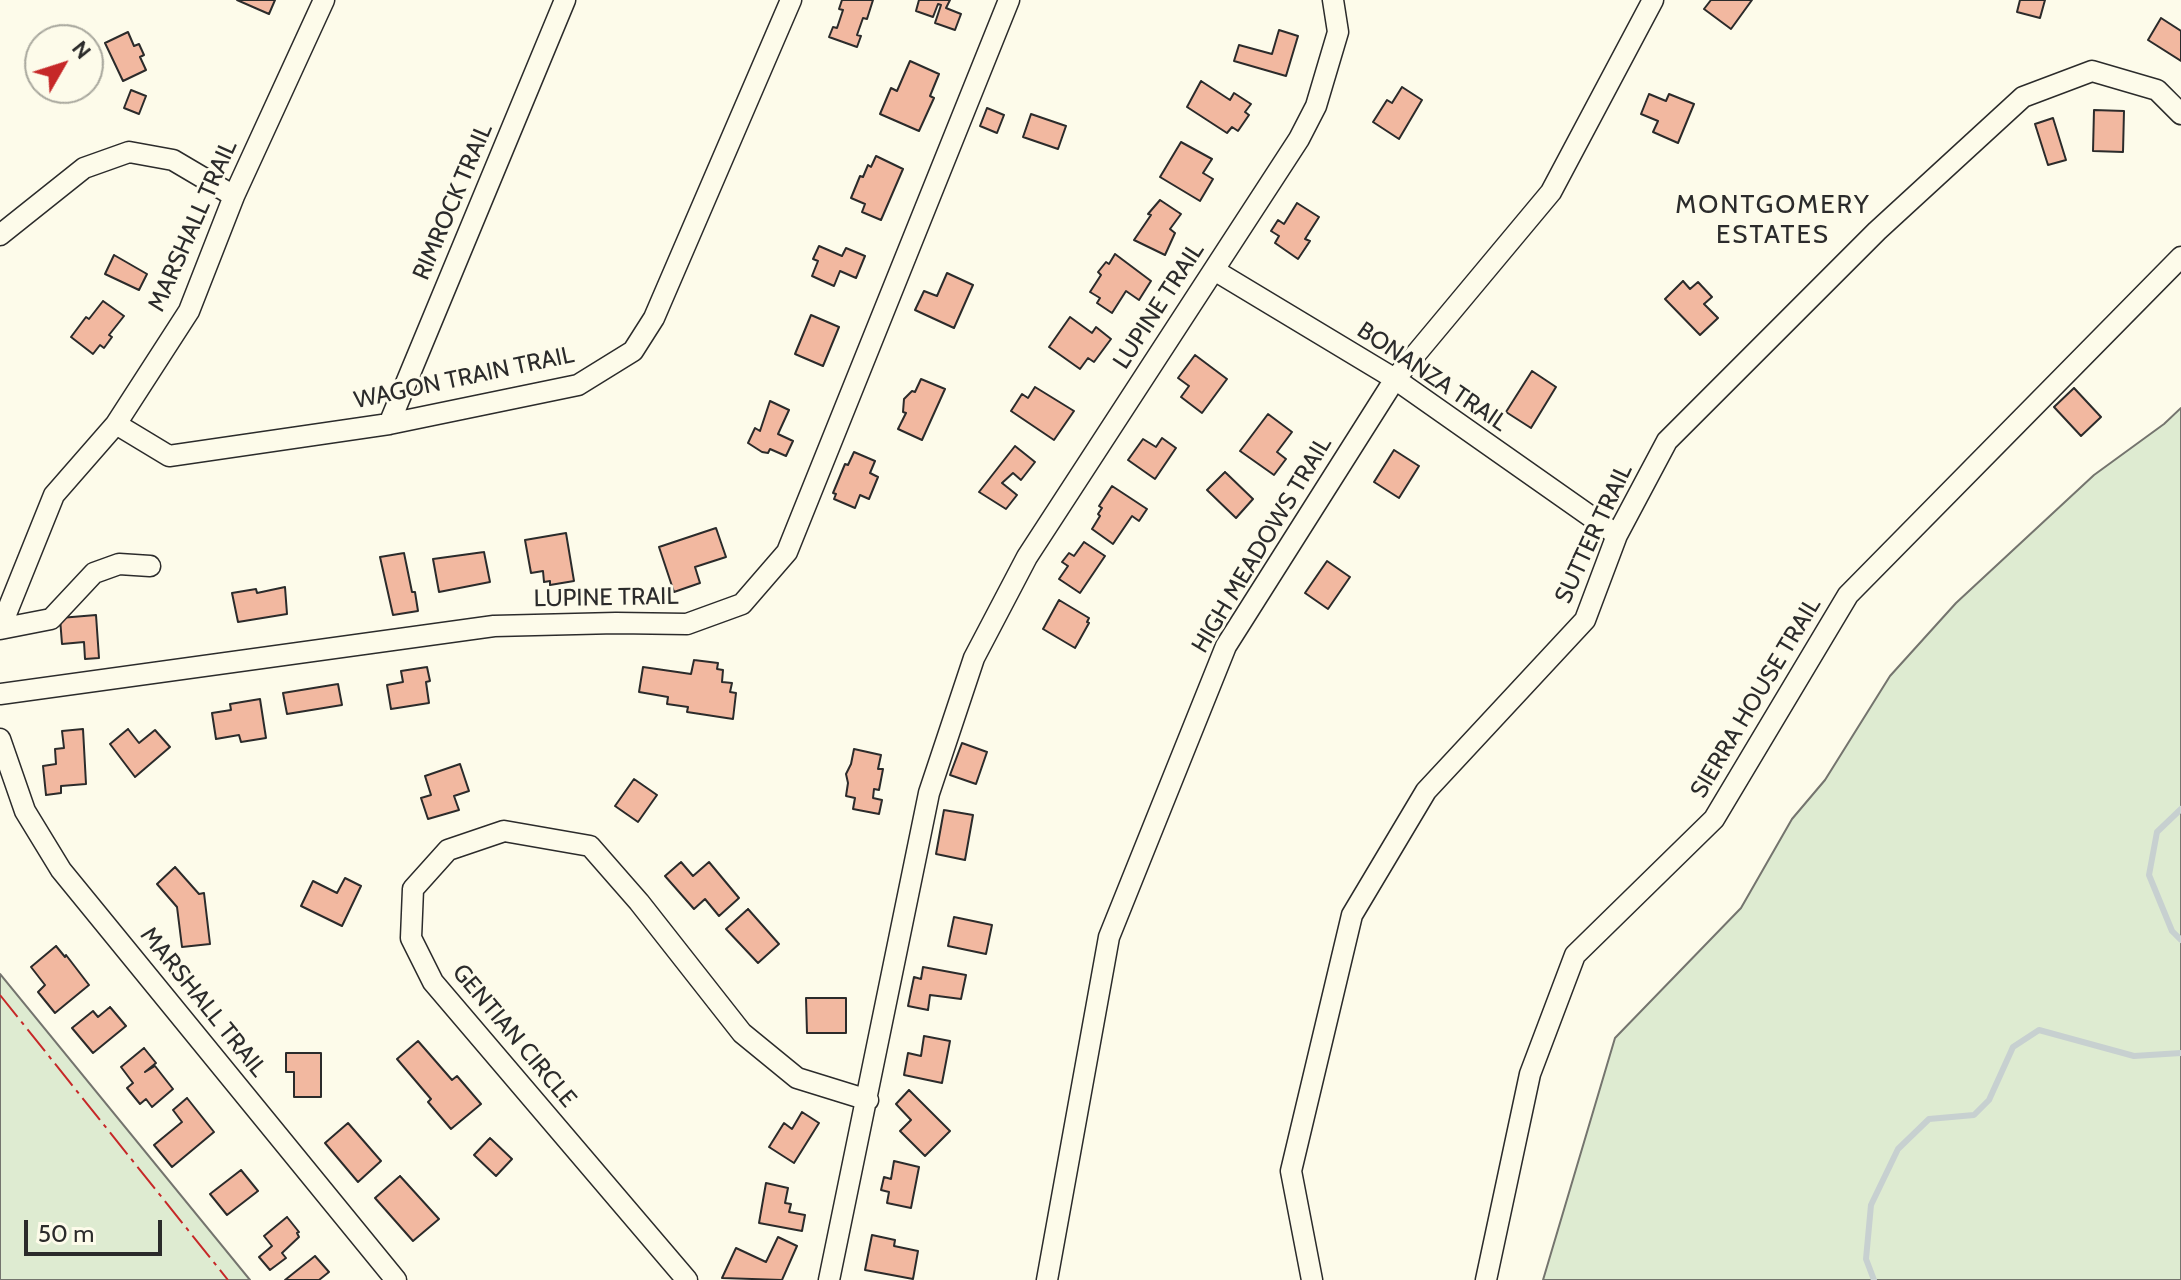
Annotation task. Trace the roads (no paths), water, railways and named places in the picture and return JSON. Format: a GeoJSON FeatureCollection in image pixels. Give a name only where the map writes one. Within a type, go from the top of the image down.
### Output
{"type":"FeatureCollection","features":[{"type":"Feature","properties":{"kind":"street","name":"MARSHALL TRAIL"},"geometry":{"type":"LineString","coordinates":[[0,629],[54,495],[116,424],[189,311],[234,196],[324,0]]}},
{"type":"Feature","properties":{"kind":"street","name":"RIMROCK TRAIL"},"geometry":{"type":"LineString","coordinates":[[389,424],[565,0]]}},
{"type":"Feature","properties":{"kind":"street","name":"WAGON TRAIN TRAIL"},"geometry":{"type":"LineString","coordinates":[[116,424],[169,456],[389,424],[578,385],[633,351],[654,318],[791,0]]}},
{"type":"Feature","properties":{"kind":"street","name":"LUPINE TRAIL"},"geometry":{"type":"LineString","coordinates":[[0,694],[494,626],[687,624],[742,604],[787,552],[1009,0]]}},
{"type":"Feature","properties":{"kind":"street","name":"LUPINE TRAIL"},"geometry":{"type":"LineString","coordinates":[[829,1280],[929,793],[974,658],[1027,557],[1299,139],[1316,106],[1338,32],[1333,0]]}},
{"type":"Feature","properties":{"kind":"street","name":"HIGH MEADOWS TRAIL"},"geometry":{"type":"LineString","coordinates":[[1047,1280],[1109,937],[1226,646],[1395,379],[1551,192],[1653,0]]}},
{"type":"Feature","properties":{"kind":"street","name":"SUTTER TRAIL"},"geometry":{"type":"LineString","coordinates":[[1312,1280],[1291,1171],[1352,915],[1426,791],[1585,620],[1617,535],[1667,441],[1877,231],[2023,97],[2092,71],[2157,90],[2181,114]]}},
{"type":"Feature","properties":{"kind":"street"},"geometry":{"type":"LineString","coordinates":[[0,235],[84,168],[129,152],[173,160],[234,196]]}},
{"type":"Feature","properties":{"kind":"street","name":"SIERRA HOUSE TRAIL"},"geometry":{"type":"LineString","coordinates":[[1486,1280],[1530,1074],[1575,955],[1714,819],[1848,595],[2181,257]]}},
{"type":"Feature","properties":{"kind":"street","name":"BONANZA TRAIL"},"geometry":{"type":"LineString","coordinates":[[1214,270],[1395,379],[1617,535]]}},
{"type":"Feature","properties":{"kind":"street"},"geometry":{"type":"LineString","coordinates":[[0,629],[51,619],[94,573],[119,564],[150,566]]}},
{"type":"Feature","properties":{"kind":"street","name":"MARSHALL TRAIL"},"geometry":{"type":"LineString","coordinates":[[0,739],[25,811],[61,870],[396,1280]]}},
{"type":"Feature","properties":{"kind":"street","name":"GENTIAN CIRCLE"},"geometry":{"type":"LineString","coordinates":[[687,1280],[433,982],[411,938],[413,889],[448,850],[504,831],[590,846],[639,902],[742,1033],[797,1078],[868,1100]]}},
{"type":"Feature","properties":{"kind":"waterway"},"geometry":{"type":"LineString","coordinates":[[2181,809],[2157,832],[2149,875],[2172,931],[2181,940]]}},
{"type":"Feature","properties":{"kind":"waterway"},"geometry":{"type":"LineString","coordinates":[[1874,1280],[1866,1259],[1871,1205],[1898,1149],[1929,1119],[1974,1115],[1989,1100],[2013,1047],[2039,1030],[2134,1056],[2181,1053]]}},
{"type":"Feature","properties":{"kind":"district","name":"MONTGOMERY ESTATES"},"geometry":{"type":"Point","coordinates":[1773,220]}}]}
